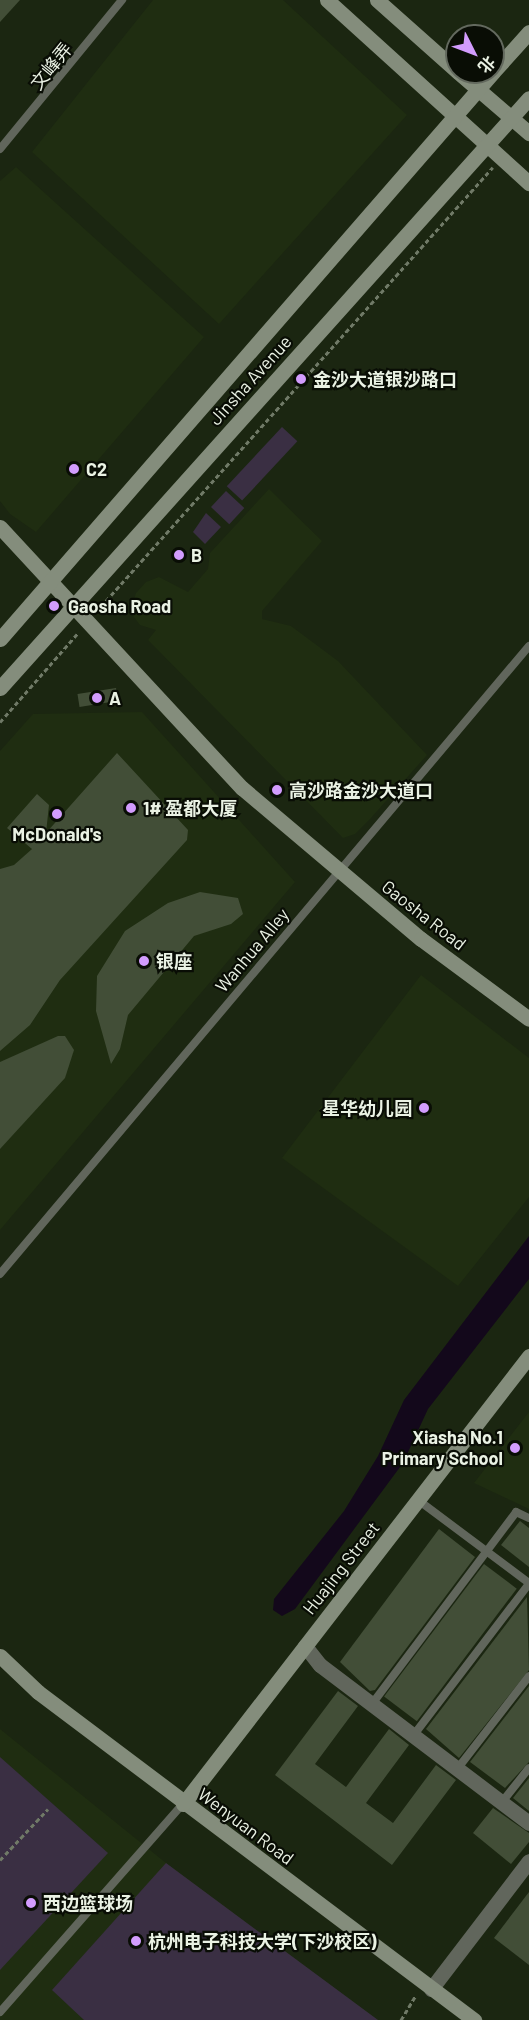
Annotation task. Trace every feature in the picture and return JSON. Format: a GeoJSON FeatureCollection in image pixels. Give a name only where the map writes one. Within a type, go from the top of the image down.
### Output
{"type":"FeatureCollection","features":[{"type":"Feature","properties":{"kind":"main road"},"geometry":{"type":"LineString","coordinates":[[327,0],[458,116],[488,147],[529,183]]}},
{"type":"Feature","properties":{"kind":"main road"},"geometry":{"type":"LineString","coordinates":[[377,0],[445,60]]}},
{"type":"Feature","properties":{"kind":"main road","name":"Jinsha Avenue"},"geometry":{"type":"LineString","coordinates":[[505,59],[529,32]]}},
{"type":"Feature","properties":{"kind":"main road"},"geometry":{"type":"LineString","coordinates":[[472,84],[529,133]]}},
{"type":"Feature","properties":{"kind":"main road","name":"Jinsha Avenue"},"geometry":{"type":"LineString","coordinates":[[0,639],[458,116],[482,84]]}},
{"type":"Feature","properties":{"kind":"main road","name":"Jinsha Avenue"},"geometry":{"type":"LineString","coordinates":[[0,688],[488,147],[529,98]]}},
{"type":"Feature","properties":{"kind":"main road","name":"Gaosha Road"},"geometry":{"type":"LineString","coordinates":[[0,527],[49,583],[74,604],[242,788],[338,872],[529,1019]]}},
{"type":"Feature","properties":{"kind":"main road","name":"Huajing Street"},"geometry":{"type":"LineString","coordinates":[[183,1804],[529,1356]]}},
{"type":"Feature","properties":{"kind":"main road","name":"Wenyuan Road"},"geometry":{"type":"LineString","coordinates":[[0,1656],[38,1692],[183,1804],[474,2020]]}},
{"type":"Feature","properties":{"kind":"street"},"geometry":{"type":"LineString","coordinates":[[305,1646],[320,1665],[529,1823]]}},
{"type":"Feature","properties":{"kind":"street"},"geometry":{"type":"LineString","coordinates":[[431,1989],[529,1862]]}},
{"type":"Feature","properties":{"kind":"lane","name":"文峰弄"},"geometry":{"type":"LineString","coordinates":[[0,149],[122,0]]}},
{"type":"Feature","properties":{"kind":"lane","name":"Wanhua Alley"},"geometry":{"type":"LineString","coordinates":[[0,1274],[529,646]]}},
{"type":"Feature","properties":{"kind":"lane"},"geometry":{"type":"LineString","coordinates":[[413,1736],[529,1583],[418,1500]]}},
{"type":"Feature","properties":{"kind":"lane"},"geometry":{"type":"LineString","coordinates":[[372,1704],[516,1512],[529,1518]]}},
{"type":"Feature","properties":{"kind":"lane"},"geometry":{"type":"LineString","coordinates":[[458,1768],[529,1676]]}},
{"type":"Feature","properties":{"kind":"lane"},"geometry":{"type":"LineString","coordinates":[[502,1802],[529,1768]]}},
{"type":"Feature","properties":{"kind":"lane"},"geometry":{"type":"LineString","coordinates":[[0,2012],[183,1804]]}},
{"type":"Feature","properties":{"kind":"path"},"geometry":{"type":"LineString","coordinates":[[0,722],[501,159]]}},
{"type":"Feature","properties":{"kind":"path"},"geometry":{"type":"LineString","coordinates":[[0,1860],[48,1809]]}},
{"type":"Feature","properties":{"kind":"shaded area"},"geometry":{"type":"Polygon","coordinates":[[[153,0],[283,0],[407,115],[219,324],[32,152],[153,0]]]}},
{"type":"Feature","properties":{"kind":"shaded area"},"geometry":{"type":"Polygon","coordinates":[[[16,167],[204,337],[36,532],[10,514],[0,501],[0,181],[16,167]]]}},
{"type":"Feature","properties":{"kind":"shaded area"},"geometry":{"type":"Polygon","coordinates":[[[282,427],[297,441],[242,501],[227,486],[282,427]]]}},
{"type":"Feature","properties":{"kind":"shaded area"},"geometry":{"type":"Polygon","coordinates":[[[269,489],[322,541],[262,611],[262,619],[291,626],[338,661],[427,755],[355,834],[343,838],[148,640],[156,630],[140,625],[130,612],[136,593],[146,582],[159,577],[188,592],[208,569],[210,553],[269,489]]]}},
{"type":"Feature","properties":{"kind":"shaded area"},"geometry":{"type":"Polygon","coordinates":[[[226,491],[244,508],[229,524],[211,507],[226,491]]]}},
{"type":"Feature","properties":{"kind":"shaded area"},"geometry":{"type":"Polygon","coordinates":[[[206,513],[221,527],[205,544],[193,532],[206,513]]]}},
{"type":"Feature","properties":{"kind":"shaded area"},"geometry":{"type":"Polygon","coordinates":[[[142,712],[295,882],[0,1230],[0,751],[33,714],[142,712]]]}},
{"type":"Feature","properties":{"kind":"shaded area","name":"星华幼儿园"},"geometry":{"type":"Polygon","coordinates":[[[421,975],[529,1058],[529,1197],[458,1286],[282,1158],[421,975]]]}},
{"type":"Feature","properties":{"kind":"shaded area"},"geometry":{"type":"Polygon","coordinates":[[[529,1236],[529,1279],[428,1409],[403,1463],[295,1609],[282,1616],[273,1610],[274,1599],[344,1511],[378,1456],[404,1400],[529,1236]]]}},
{"type":"Feature","properties":{"kind":"shaded area","name":"Xiasha No.1 Primary School"},"geometry":{"type":"Polygon","coordinates":[[[529,1412],[529,1509],[474,1483],[529,1412]]]}},
{"type":"Feature","properties":{"kind":"shaded area","name":"杭州电子科技大学(下沙校区)"},"geometry":{"type":"Polygon","coordinates":[[[0,1729],[166,1863],[378,2020],[0,2020],[0,1729]]]}},
{"type":"Feature","properties":{"kind":"shaded area","name":"西边篮球场"},"geometry":{"type":"Polygon","coordinates":[[[0,1757],[108,1853],[0,1970],[0,1757]]]}},
{"type":"Feature","properties":{"kind":"shaded area"},"geometry":{"type":"Polygon","coordinates":[[[166,1863],[378,2020],[84,2020],[52,1990],[166,1863]]]}},
{"type":"Feature","properties":{"kind":"building"},"geometry":{"type":"Polygon","coordinates":[[[0,0],[20,0],[0,22],[0,0]]]}},
{"type":"Feature","properties":{"kind":"building","name":"A"},"geometry":{"type":"Polygon","coordinates":[[[116,688],[118,701],[80,707],[77,694],[116,688]]]}},
{"type":"Feature","properties":{"kind":"building"},"geometry":{"type":"Polygon","coordinates":[[[117,753],[188,830],[187,840],[60,980],[30,1025],[0,1051],[0,869],[14,865],[32,849],[7,828],[37,794],[49,805],[46,833],[117,753]]]}},
{"type":"Feature","properties":{"kind":"building"},"geometry":{"type":"Polygon","coordinates":[[[200,892],[238,898],[243,914],[231,924],[194,936],[128,1015],[120,1049],[111,1064],[96,1011],[97,976],[125,931],[168,903],[200,892]]]}},
{"type":"Feature","properties":{"kind":"building"},"geometry":{"type":"Polygon","coordinates":[[[58,1036],[65,1036],[74,1050],[65,1078],[0,1149],[0,1062],[58,1036]]]}},
{"type":"Feature","properties":{"kind":"building"},"geometry":{"type":"Polygon","coordinates":[[[520,1521],[529,1528],[529,1567],[501,1545],[520,1521]]]}},
{"type":"Feature","properties":{"kind":"building"},"geometry":{"type":"Polygon","coordinates":[[[439,1529],[475,1557],[375,1690],[370,1691],[340,1662],[439,1529]]]}},
{"type":"Feature","properties":{"kind":"building"},"geometry":{"type":"Polygon","coordinates":[[[484,1564],[517,1589],[417,1721],[384,1697],[484,1564]]]}},
{"type":"Feature","properties":{"kind":"building"},"geometry":{"type":"Polygon","coordinates":[[[527,1597],[529,1670],[459,1758],[426,1729],[527,1597]]]}},
{"type":"Feature","properties":{"kind":"building"},"geometry":{"type":"Polygon","coordinates":[[[529,1686],[529,1762],[505,1788],[470,1762],[529,1686]]]}},
{"type":"Feature","properties":{"kind":"building"},"geometry":{"type":"Polygon","coordinates":[[[338,1691],[358,1706],[315,1764],[346,1787],[389,1729],[409,1745],[366,1803],[393,1823],[436,1765],[456,1780],[392,1865],[275,1775],[338,1691]]]}},
{"type":"Feature","properties":{"kind":"building"},"geometry":{"type":"Polygon","coordinates":[[[529,1778],[529,1811],[513,1798],[529,1778]]]}},
{"type":"Feature","properties":{"kind":"building"},"geometry":{"type":"Polygon","coordinates":[[[493,1808],[529,1833],[529,1842],[511,1864],[473,1833],[493,1808]]]}},
{"type":"Feature","properties":{"kind":"building"},"geometry":{"type":"Polygon","coordinates":[[[529,1892],[529,1965],[494,1938],[529,1892]]]}},
{"type":"Feature","properties":{"kind":"place","name":"金沙大道银沙路口"},"geometry":{"type":"Point","coordinates":[301,379]}},
{"type":"Feature","properties":{"kind":"place","name":"C2"},"geometry":{"type":"Point","coordinates":[74,469]}},
{"type":"Feature","properties":{"kind":"place","name":"B"},"geometry":{"type":"Point","coordinates":[179,555]}},
{"type":"Feature","properties":{"kind":"place","name":"Gaosha Road"},"geometry":{"type":"Point","coordinates":[54,606]}},
{"type":"Feature","properties":{"kind":"place","name":"A"},"geometry":{"type":"Point","coordinates":[97,698]}},
{"type":"Feature","properties":{"kind":"place","name":"高沙路金沙大道口"},"geometry":{"type":"Point","coordinates":[277,790]}},
{"type":"Feature","properties":{"kind":"place","name":"1# 盈都大厦"},"geometry":{"type":"Point","coordinates":[131,808]}},
{"type":"Feature","properties":{"kind":"place","name":"McDonald's"},"geometry":{"type":"Point","coordinates":[57,814]}},
{"type":"Feature","properties":{"kind":"place","name":"银座"},"geometry":{"type":"Point","coordinates":[144,961]}},
{"type":"Feature","properties":{"kind":"place","name":"星华幼儿园"},"geometry":{"type":"Point","coordinates":[424,1108]}},
{"type":"Feature","properties":{"kind":"place","name":"Xiasha No.1 Primary School"},"geometry":{"type":"Point","coordinates":[515,1448]}},
{"type":"Feature","properties":{"kind":"place","name":"西边篮球场"},"geometry":{"type":"Point","coordinates":[31,1903]}},
{"type":"Feature","properties":{"kind":"place","name":"杭州电子科技大学(下沙校区)"},"geometry":{"type":"Point","coordinates":[136,1941]}}]}
